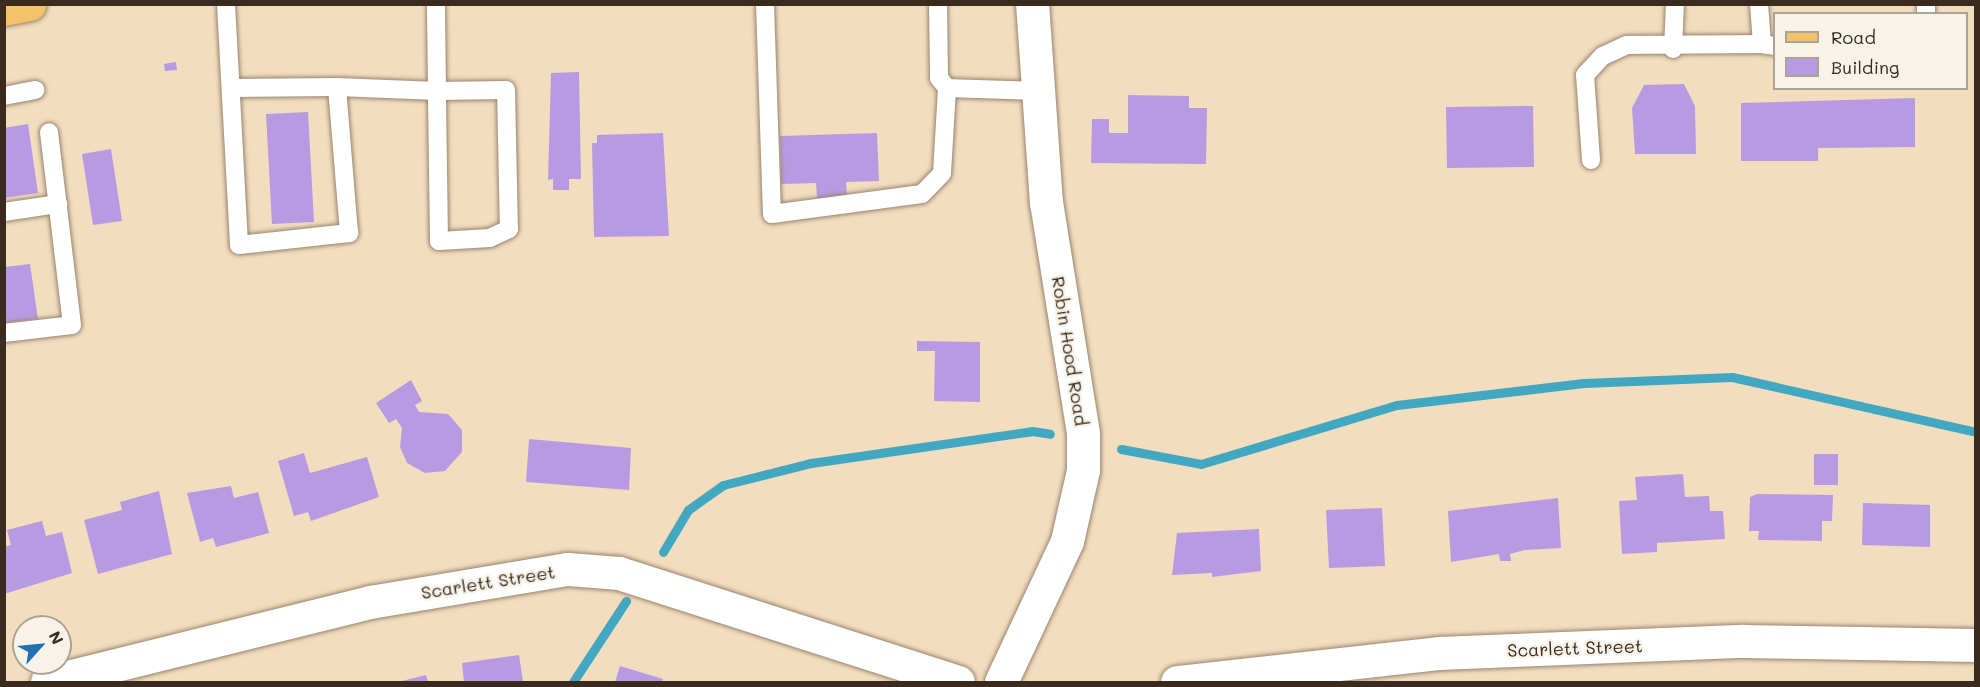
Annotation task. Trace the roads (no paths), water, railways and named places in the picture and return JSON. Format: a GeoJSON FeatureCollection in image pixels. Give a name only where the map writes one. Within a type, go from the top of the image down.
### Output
{"type":"FeatureCollection","features":[{"type":"Feature","properties":{"kind":"main road"},"geometry":{"type":"LineString","coordinates":[[4,9],[30,4]]}},
{"type":"Feature","properties":{"kind":"street","name":"Robin Hood Road"},"geometry":{"type":"LineString","coordinates":[[1000,682],[1067,542],[1083,470],[1083,433],[1046,203],[1032,4]]}},
{"type":"Feature","properties":{"kind":"street","name":"Scarlett Street"},"geometry":{"type":"LineString","coordinates":[[47,682],[370,602],[568,569],[619,573],[958,682]]}},
{"type":"Feature","properties":{"kind":"street","name":"Scarlett Street"},"geometry":{"type":"LineString","coordinates":[[1177,682],[1438,653],[1743,641],[1976,645]]}},
{"type":"Feature","properties":{"kind":"lane"},"geometry":{"type":"LineString","coordinates":[[226,4],[239,245],[349,233],[337,87]]}},
{"type":"Feature","properties":{"kind":"lane"},"geometry":{"type":"LineString","coordinates":[[231,88],[337,87],[436,91],[506,90],[509,230],[490,238],[439,241],[436,91],[436,4]]}},
{"type":"Feature","properties":{"kind":"lane"},"geometry":{"type":"LineString","coordinates":[[765,4],[772,214],[922,194],[942,173],[947,88],[939,78],[938,4]]}},
{"type":"Feature","properties":{"kind":"lane"},"geometry":{"type":"LineString","coordinates":[[1673,49],[1675,4]]}},
{"type":"Feature","properties":{"kind":"lane"},"geometry":{"type":"LineString","coordinates":[[1591,160],[1586,75],[1603,56],[1627,45],[1673,49],[1768,45],[1760,4]]}},
{"type":"Feature","properties":{"kind":"lane"},"geometry":{"type":"LineString","coordinates":[[947,88],[1038,91]]}},
{"type":"Feature","properties":{"kind":"lane"},"geometry":{"type":"LineString","coordinates":[[4,96],[35,90]]}},
{"type":"Feature","properties":{"kind":"lane"},"geometry":{"type":"LineString","coordinates":[[4,333],[72,325],[50,132]]}},
{"type":"Feature","properties":{"kind":"lane"},"geometry":{"type":"LineString","coordinates":[[4,212],[58,204]]}},
{"type":"Feature","properties":{"kind":"waterway"},"geometry":{"type":"LineString","coordinates":[[1121,449],[1201,464],[1397,405],[1584,383],[1732,377],[1976,432]]}},
{"type":"Feature","properties":{"kind":"waterway"},"geometry":{"type":"LineString","coordinates":[[663,552],[688,510],[723,485],[811,463],[1032,431],[1050,434]]}},
{"type":"Feature","properties":{"kind":"waterway"},"geometry":{"type":"LineString","coordinates":[[573,682],[626,601]]}}]}
